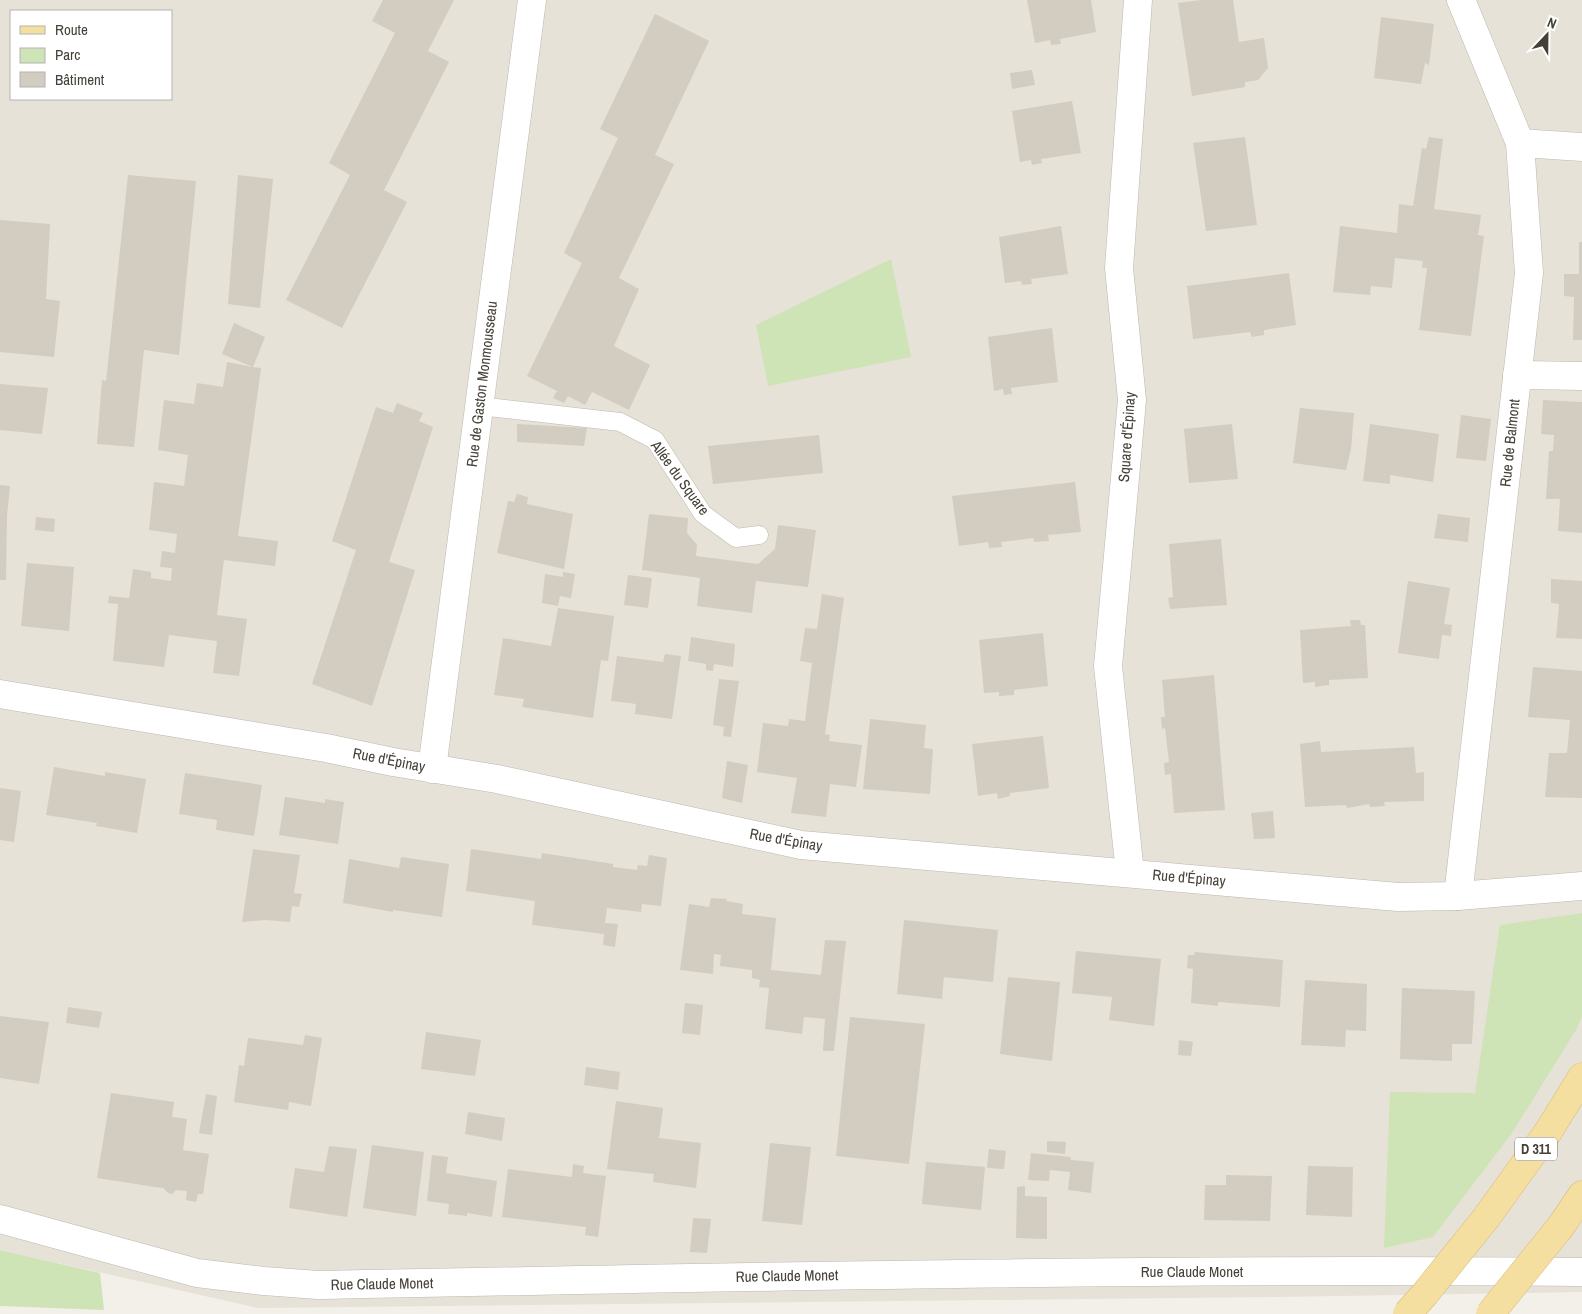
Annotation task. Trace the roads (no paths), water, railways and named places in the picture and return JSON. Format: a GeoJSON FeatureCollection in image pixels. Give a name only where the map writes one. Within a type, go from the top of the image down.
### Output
{"type":"FeatureCollection","features":[{"type":"Feature","properties":{"kind":"main road","name":"D 311"},"geometry":{"type":"LineString","coordinates":[[1407,1314],[1486,1218],[1548,1132],[1582,1077]]}},
{"type":"Feature","properties":{"kind":"main road"},"geometry":{"type":"LineString","coordinates":[[1490,1314],[1561,1226],[1582,1195]]}},
{"type":"Feature","properties":{"kind":"street","name":"Rue de Gaston Monmousseau"},"geometry":{"type":"LineString","coordinates":[[432,769],[532,0]]}},
{"type":"Feature","properties":{"kind":"street","name":"Square d'Épinay"},"geometry":{"type":"LineString","coordinates":[[1130,873],[1108,666],[1132,400],[1119,268],[1138,0]]}},
{"type":"Feature","properties":{"kind":"street","name":"Rue de Balmont"},"geometry":{"type":"LineString","coordinates":[[1458,896],[1529,273],[1520,143],[1461,0]]}},
{"type":"Feature","properties":{"kind":"street"},"geometry":{"type":"LineString","coordinates":[[1555,145],[1582,125]]}},
{"type":"Feature","properties":{"kind":"street"},"geometry":{"type":"LineString","coordinates":[[1520,143],[1582,147]]}},
{"type":"Feature","properties":{"kind":"street"},"geometry":{"type":"LineString","coordinates":[[1517,375],[1582,376]]}},
{"type":"Feature","properties":{"kind":"street","name":"Rue d'Épinay"},"geometry":{"type":"LineString","coordinates":[[0,694],[326,748],[432,769],[507,781],[801,845],[1398,897],[1458,896],[1582,886]]}},
{"type":"Feature","properties":{"kind":"street","name":"Rue Claude Monet"},"geometry":{"type":"LineString","coordinates":[[0,1219],[197,1273],[318,1285],[842,1275],[1390,1270],[1582,1272]]}},
{"type":"Feature","properties":{"kind":"lane","name":"Allée du Square"},"geometry":{"type":"LineString","coordinates":[[478,406],[620,422],[655,440],[703,514],[736,538],[759,534]]}}]}
